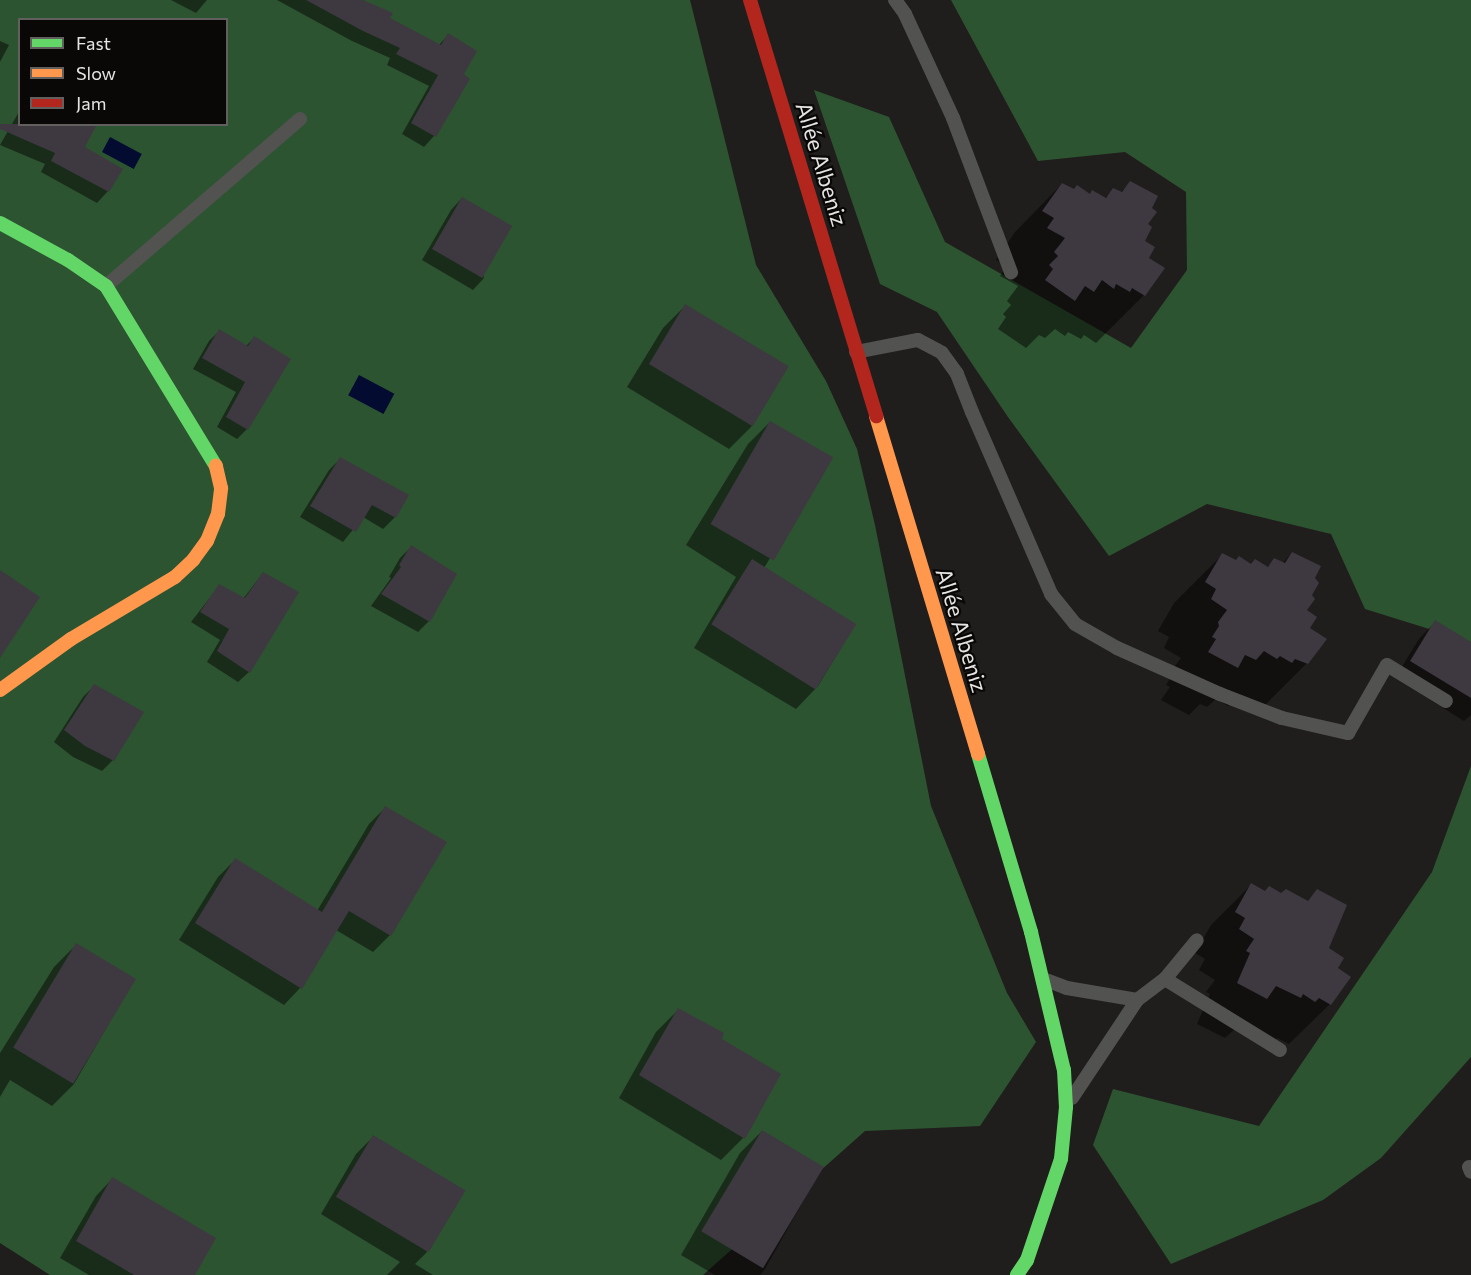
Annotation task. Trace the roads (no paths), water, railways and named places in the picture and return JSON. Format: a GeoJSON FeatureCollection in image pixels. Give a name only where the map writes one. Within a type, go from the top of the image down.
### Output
{"type":"FeatureCollection","features":[{"type":"Feature","properties":{"kind":"street","name":"Allée Albeniz"},"geometry":{"type":"LineString","coordinates":[[750,0],[1043,979],[1064,1070],[1066,1107],[1060,1159],[1027,1260],[1017,1275]]}},
{"type":"Feature","properties":{"kind":"street"},"geometry":{"type":"LineString","coordinates":[[0,223],[68,260],[106,286],[215,464],[221,488],[218,514],[207,541],[193,560],[175,577],[71,639],[0,690]]}},
{"type":"Feature","properties":{"kind":"lane"},"geometry":{"type":"LineString","coordinates":[[895,0],[905,14],[953,118],[1011,272]]}},
{"type":"Feature","properties":{"kind":"lane"},"geometry":{"type":"LineString","coordinates":[[106,286],[300,119]]}},
{"type":"Feature","properties":{"kind":"lane"},"geometry":{"type":"LineString","coordinates":[[856,352],[918,340],[942,353],[957,374],[1051,594],[1075,624],[1117,648],[1220,694],[1282,718],[1348,733],[1387,665],[1446,701]]}},
{"type":"Feature","properties":{"kind":"lane"},"geometry":{"type":"LineString","coordinates":[[1066,1107],[1137,1000],[1165,979],[1197,940]]}},
{"type":"Feature","properties":{"kind":"lane"},"geometry":{"type":"LineString","coordinates":[[1043,979],[1067,988],[1137,1000]]}},
{"type":"Feature","properties":{"kind":"lane"},"geometry":{"type":"LineString","coordinates":[[1165,979],[1280,1050]]}},
{"type":"Feature","properties":{"kind":"water"},"geometry":{"type":"Polygon","coordinates":[[[110,137],[142,154],[134,169],[102,152],[110,137]]]}},
{"type":"Feature","properties":{"kind":"water"},"geometry":{"type":"Polygon","coordinates":[[[359,375],[394,394],[384,414],[348,395],[359,375]]]}}]}
